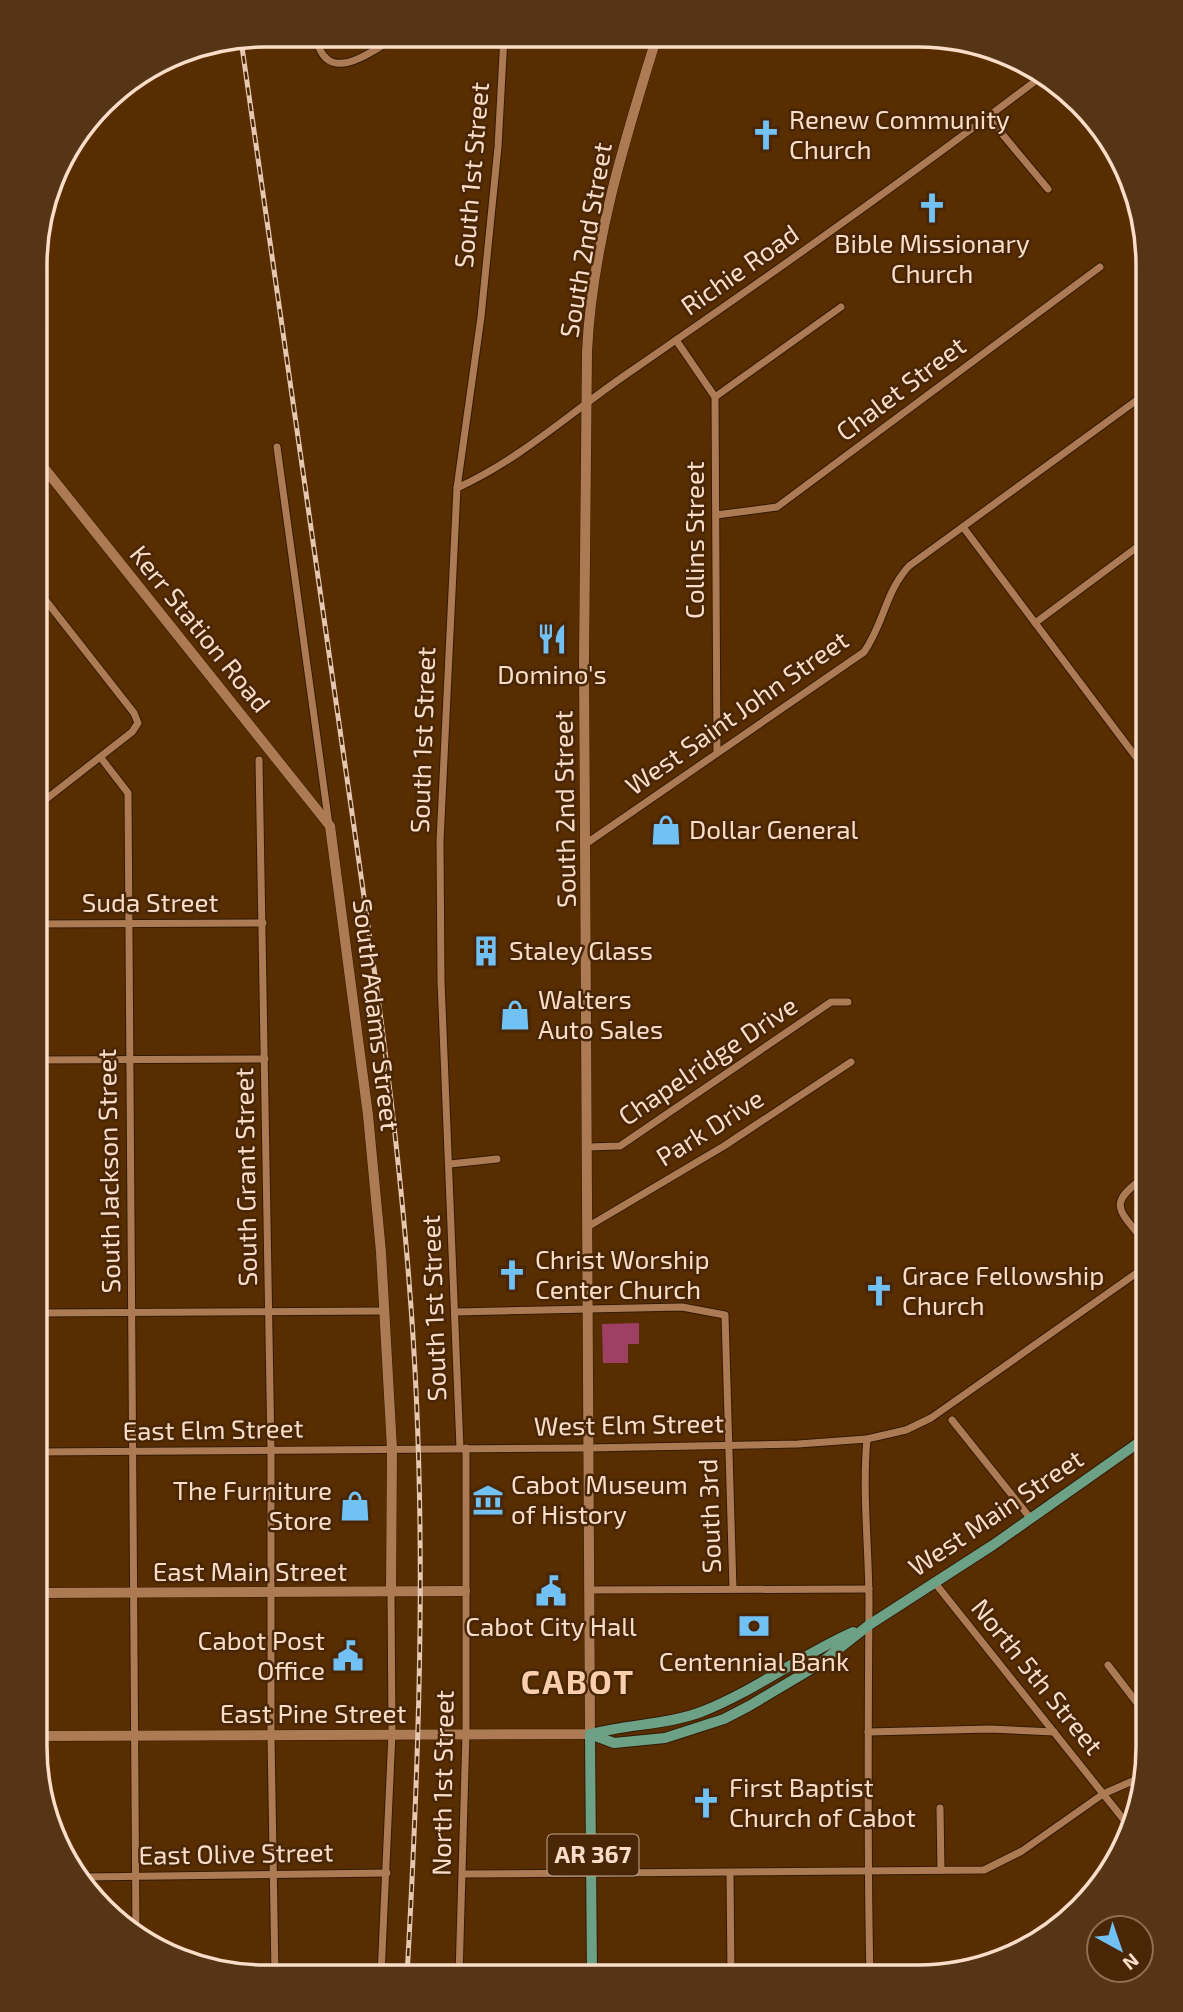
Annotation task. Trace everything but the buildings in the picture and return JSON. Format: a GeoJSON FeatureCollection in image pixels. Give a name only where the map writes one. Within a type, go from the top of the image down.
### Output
{"type":"FeatureCollection","features":[{"type":"Feature","properties":{"kind":"main road","name":"South 2nd Street"},"geometry":{"type":"LineString","coordinates":[[588,1590],[588,322],[600,249],[624,141],[653,47]]}},
{"type":"Feature","properties":{"kind":"main road","name":"Kerr Station Road"},"geometry":{"type":"LineString","coordinates":[[47,471],[330,826]]}},
{"type":"Feature","properties":{"kind":"main road","name":"South Adams Street"},"geometry":{"type":"LineString","coordinates":[[330,826],[368,1115],[385,1311],[392,1449],[391,1592]]}},
{"type":"Feature","properties":{"kind":"main road","name":"West Main Street"},"geometry":{"type":"LineString","coordinates":[[590,1734],[656,1724],[700,1712],[738,1695],[816,1648],[869,1625],[1031,1519],[1135,1446]]}},
{"type":"Feature","properties":{"kind":"main road","name":"AR 367"},"geometry":{"type":"LineString","coordinates":[[588,1590],[592,1965]]}},
{"type":"Feature","properties":{"kind":"main road","name":"East Main Street"},"geometry":{"type":"LineString","coordinates":[[47,1593],[465,1591]]}},
{"type":"Feature","properties":{"kind":"main road","name":"East Pine Street"},"geometry":{"type":"LineString","coordinates":[[47,1736],[590,1734]]}},
{"type":"Feature","properties":{"kind":"street"},"geometry":{"type":"LineString","coordinates":[[322,48],[325,56],[342,65],[362,60],[379,48]]}},
{"type":"Feature","properties":{"kind":"street","name":"South 1st Street"},"geometry":{"type":"LineString","coordinates":[[465,1591],[463,1448],[439,917],[448,641],[457,488],[482,305],[498,147],[503,48]]}},
{"type":"Feature","properties":{"kind":"street","name":"Richie Road"},"geometry":{"type":"LineString","coordinates":[[457,488],[502,466],[1035,81]]}},
{"type":"Feature","properties":{"kind":"street"},"geometry":{"type":"LineString","coordinates":[[988,117],[1048,189]]}},
{"type":"Feature","properties":{"kind":"street","name":"Chalet Street"},"geometry":{"type":"LineString","coordinates":[[716,515],[777,507],[1100,267]]}},
{"type":"Feature","properties":{"kind":"street"},"geometry":{"type":"LineString","coordinates":[[677,340],[715,397],[841,307]]}},
{"type":"Feature","properties":{"kind":"street","name":"Collins Street"},"geometry":{"type":"LineString","coordinates":[[715,397],[717,752]]}},
{"type":"Feature","properties":{"kind":"street","name":"West Saint John Street"},"geometry":{"type":"LineString","coordinates":[[587,843],[864,652],[873,640],[895,581],[909,566],[1136,401]]}},
{"type":"Feature","properties":{"kind":"street","name":"South Adams Street"},"geometry":{"type":"LineString","coordinates":[[277,447],[330,826]]}},
{"type":"Feature","properties":{"kind":"street"},"geometry":{"type":"LineString","coordinates":[[963,527],[1136,758]]}},
{"type":"Feature","properties":{"kind":"street"},"geometry":{"type":"LineString","coordinates":[[1035,623],[1136,549]]}},
{"type":"Feature","properties":{"kind":"street"},"geometry":{"type":"LineString","coordinates":[[47,603],[134,713],[138,723],[132,732],[101,758],[47,799]]}},
{"type":"Feature","properties":{"kind":"street","name":"South Jackson Street"},"geometry":{"type":"LineString","coordinates":[[101,758],[128,793],[136,1923]]}},
{"type":"Feature","properties":{"kind":"street","name":"South Grant Street"},"geometry":{"type":"LineString","coordinates":[[259,760],[271,1450],[275,1965]]}},
{"type":"Feature","properties":{"kind":"street","name":"Suda Street"},"geometry":{"type":"LineString","coordinates":[[47,924],[263,923]]}},
{"type":"Feature","properties":{"kind":"street","name":"Chapelridge Drive"},"geometry":{"type":"LineString","coordinates":[[588,1147],[620,1146],[831,1002],[848,1002]]}},
{"type":"Feature","properties":{"kind":"street"},"geometry":{"type":"LineString","coordinates":[[47,1060],[265,1059]]}},
{"type":"Feature","properties":{"kind":"street","name":"Park Drive"},"geometry":{"type":"LineString","coordinates":[[589,1226],[724,1146],[850,1062]]}},
{"type":"Feature","properties":{"kind":"street"},"geometry":{"type":"LineString","coordinates":[[450,1164],[497,1159]]}},
{"type":"Feature","properties":{"kind":"street"},"geometry":{"type":"LineString","coordinates":[[1135,1183],[1124,1191],[1119,1201],[1121,1212],[1135,1230]]}},
{"type":"Feature","properties":{"kind":"street","name":"West Elm Street"},"geometry":{"type":"LineString","coordinates":[[392,1449],[729,1444],[867,1438],[906,1430],[931,1418],[1135,1274]]}},
{"type":"Feature","properties":{"kind":"street","name":"South 3rd"},"geometry":{"type":"LineString","coordinates":[[589,1310],[682,1307],[725,1315],[733,1589]]}},
{"type":"Feature","properties":{"kind":"street"},"geometry":{"type":"LineString","coordinates":[[455,1312],[589,1310]]}},
{"type":"Feature","properties":{"kind":"street"},"geometry":{"type":"LineString","coordinates":[[47,1313],[385,1311]]}},
{"type":"Feature","properties":{"kind":"street"},"geometry":{"type":"LineString","coordinates":[[952,1420],[1031,1519]]}},
{"type":"Feature","properties":{"kind":"street"},"geometry":{"type":"LineString","coordinates":[[867,1438],[870,1965]]}},
{"type":"Feature","properties":{"kind":"street","name":"East Elm Street"},"geometry":{"type":"LineString","coordinates":[[47,1452],[392,1449]]}},
{"type":"Feature","properties":{"kind":"street","name":"North 5th Street"},"geometry":{"type":"LineString","coordinates":[[935,1583],[1123,1819]]}},
{"type":"Feature","properties":{"kind":"street"},"geometry":{"type":"LineString","coordinates":[[588,1590],[869,1588]]}},
{"type":"Feature","properties":{"kind":"street","name":"North 1st Street"},"geometry":{"type":"LineString","coordinates":[[460,1965],[464,1874],[465,1591]]}},
{"type":"Feature","properties":{"kind":"street"},"geometry":{"type":"LineString","coordinates":[[382,1965],[391,1733],[391,1592]]}},
{"type":"Feature","properties":{"kind":"street"},"geometry":{"type":"LineString","coordinates":[[1108,1665],[1135,1700]]}},
{"type":"Feature","properties":{"kind":"street"},"geometry":{"type":"LineString","coordinates":[[867,1732],[990,1729],[1054,1732]]}},
{"type":"Feature","properties":{"kind":"street"},"geometry":{"type":"LineString","coordinates":[[464,1874],[984,1870],[1022,1851],[1103,1794],[1133,1781]]}},
{"type":"Feature","properties":{"kind":"street"},"geometry":{"type":"LineString","coordinates":[[940,1808],[941,1870]]}},
{"type":"Feature","properties":{"kind":"street","name":"East Olive Street"},"geometry":{"type":"LineString","coordinates":[[90,1877],[387,1873]]}},
{"type":"Feature","properties":{"kind":"street"},"geometry":{"type":"LineString","coordinates":[[730,1873],[731,1965]]}},
{"type":"Feature","properties":{"kind":"shaded area"},"geometry":{"type":"Polygon","coordinates":[[[639,1323],[639,1344],[628,1344],[628,1363],[603,1363],[602,1324],[639,1323]]]}},
{"type":"Feature","properties":{"kind":"railway"},"geometry":{"type":"LineString","coordinates":[[242,49],[380,1009],[409,1281],[419,1455],[420,1628],[408,1965]]}},
{"type":"Feature","properties":{"kind":"place","name":"Renew Community Church"},"geometry":{"type":"Point","coordinates":[766,135]}},
{"type":"Feature","properties":{"kind":"place","name":"Bible Missionary Church"},"geometry":{"type":"Point","coordinates":[932,208]}},
{"type":"Feature","properties":{"kind":"place","name":"Domino's"},"geometry":{"type":"Point","coordinates":[552,639]}},
{"type":"Feature","properties":{"kind":"place","name":"Dollar General"},"geometry":{"type":"Point","coordinates":[666,830]}},
{"type":"Feature","properties":{"kind":"place","name":"Staley Glass"},"geometry":{"type":"Point","coordinates":[486,951]}},
{"type":"Feature","properties":{"kind":"place","name":"Walters Auto Sales"},"geometry":{"type":"Point","coordinates":[515,1015]}},
{"type":"Feature","properties":{"kind":"place","name":"Christ Worship Center Church"},"geometry":{"type":"Point","coordinates":[512,1275]}},
{"type":"Feature","properties":{"kind":"place","name":"Grace Fellowship Church"},"geometry":{"type":"Point","coordinates":[879,1291]}},
{"type":"Feature","properties":{"kind":"place","name":"Cabot Museum of History"},"geometry":{"type":"Point","coordinates":[488,1500]}},
{"type":"Feature","properties":{"kind":"place","name":"The Furniture Store"},"geometry":{"type":"Point","coordinates":[355,1506]}},
{"type":"Feature","properties":{"kind":"place","name":"Cabot City Hall"},"geometry":{"type":"Point","coordinates":[551,1591]}},
{"type":"Feature","properties":{"kind":"place","name":"Centennial Bank"},"geometry":{"type":"Point","coordinates":[754,1626]}},
{"type":"Feature","properties":{"kind":"place","name":"Cabot Post Office"},"geometry":{"type":"Point","coordinates":[348,1656]}},
{"type":"Feature","properties":{"kind":"place","name":"First Baptist Church of Cabot"},"geometry":{"type":"Point","coordinates":[706,1803]}},
{"type":"Feature","properties":{"kind":"district","name":"CABOT"},"geometry":{"type":"Point","coordinates":[578,1682]}}]}
